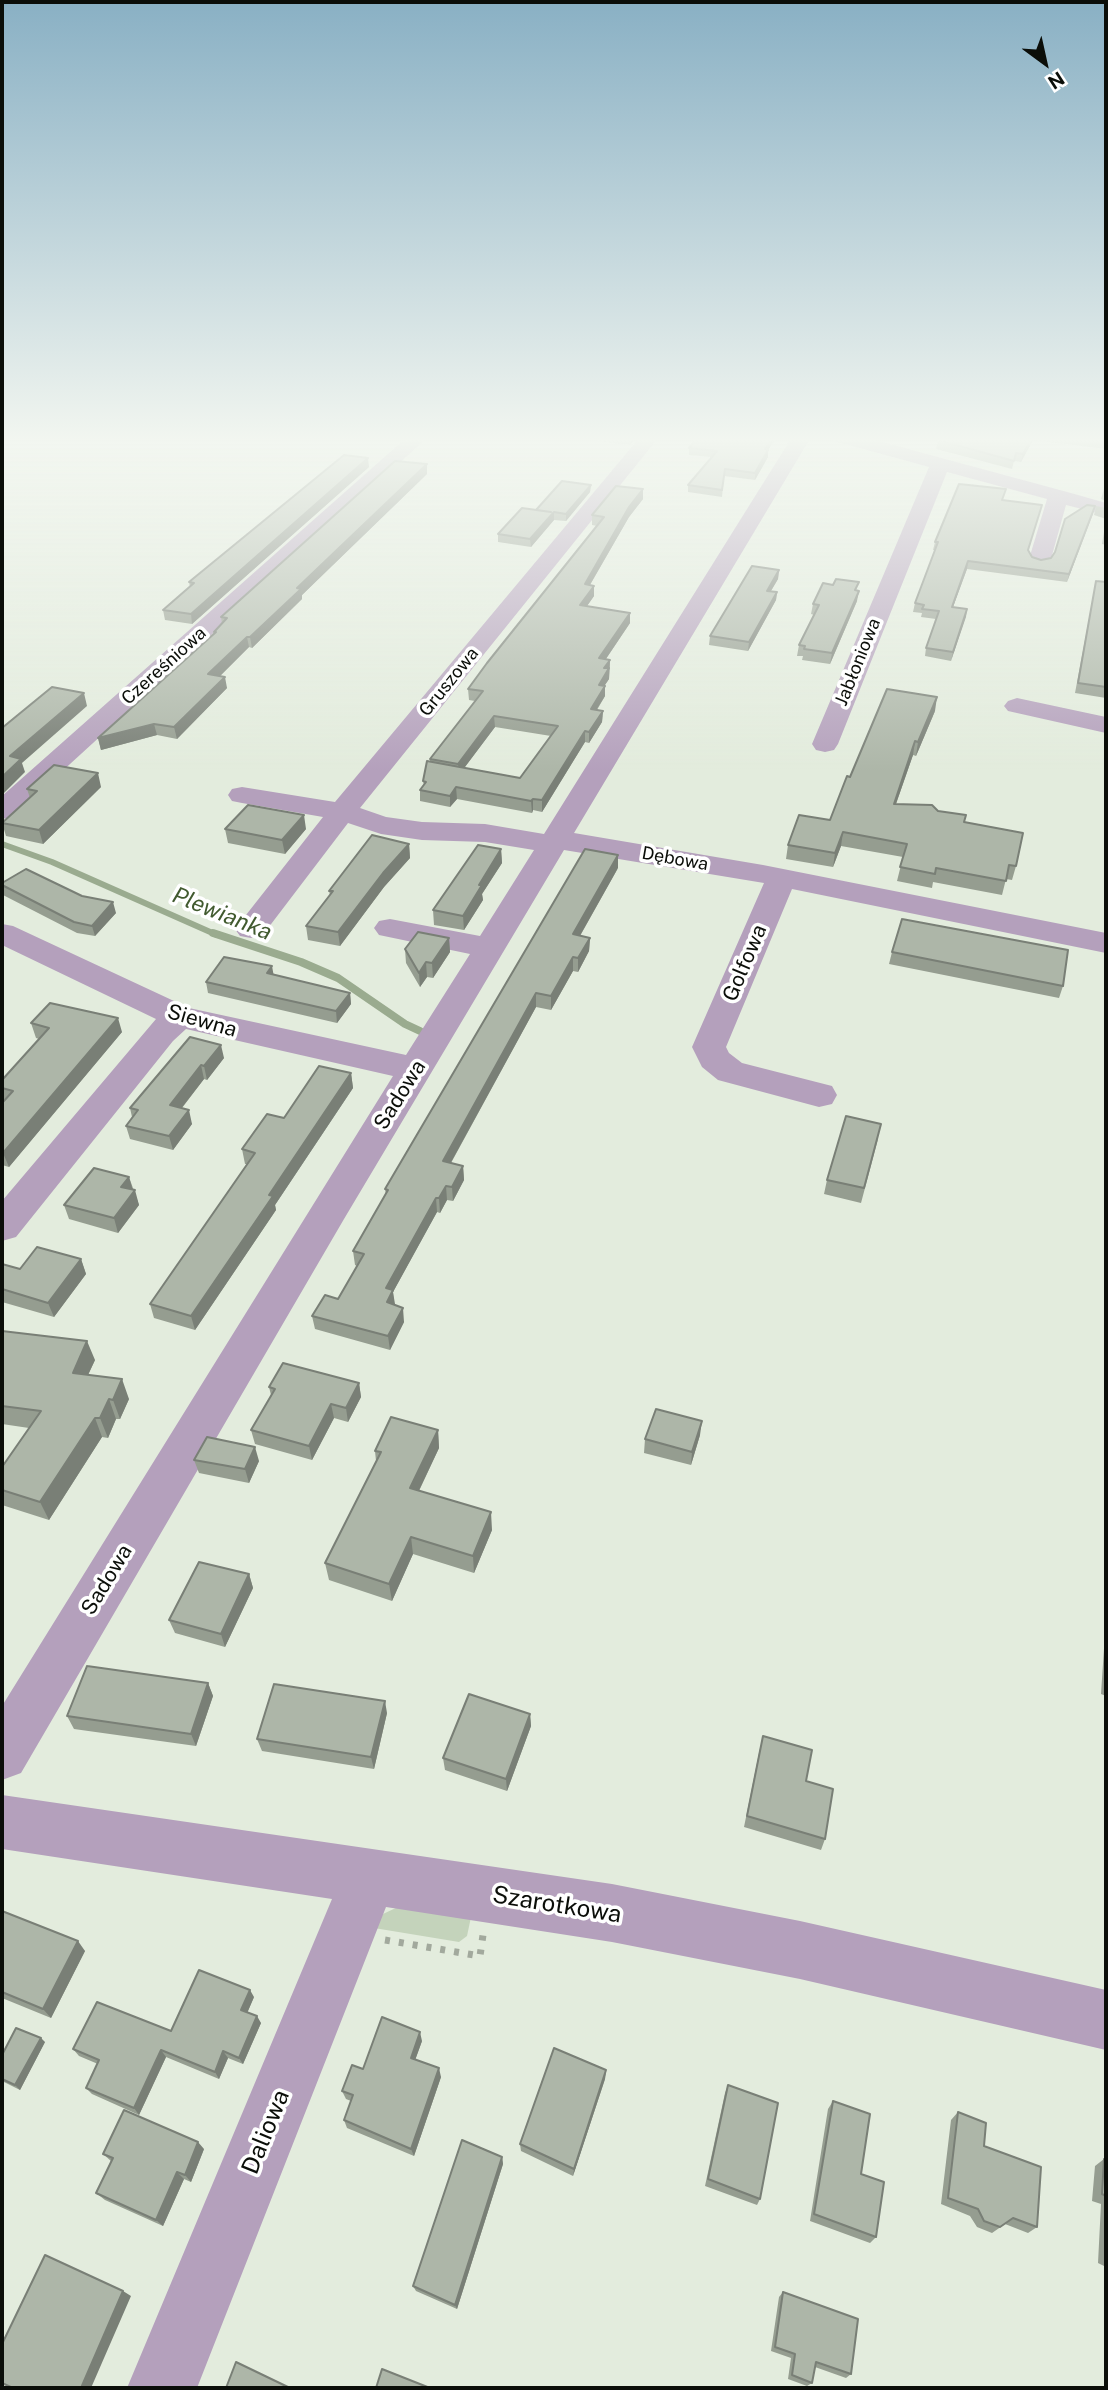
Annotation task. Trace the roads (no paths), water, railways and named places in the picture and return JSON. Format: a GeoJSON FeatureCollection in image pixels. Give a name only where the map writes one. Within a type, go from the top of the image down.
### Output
{"type":"FeatureCollection","features":[{"type":"Feature","properties":{"kind":"street","name":"Czereśniowa"},"geometry":{"type":"LineString","coordinates":[[2,811],[295,549]]}},
{"type":"Feature","properties":{"kind":"street","name":"Gruszowa"},"geometry":{"type":"LineString","coordinates":[[251,929],[342,812],[558,549]]}},
{"type":"Feature","properties":{"kind":"street","name":"Sadowa"},"geometry":{"type":"LineString","coordinates":[[2,1754],[734,549]]}},
{"type":"Feature","properties":{"kind":"street","name":"Jabłoniowa"},"geometry":{"type":"LineString","coordinates":[[824,744],[905,549]]}},
{"type":"Feature","properties":{"kind":"street"},"geometry":{"type":"LineString","coordinates":[[1040,559],[1043,549]]}},
{"type":"Feature","properties":{"kind":"street"},"geometry":{"type":"LineString","coordinates":[[1017,706],[1106,724]]}},
{"type":"Feature","properties":{"kind":"street","name":"Dębowa"},"geometry":{"type":"LineString","coordinates":[[242,795],[342,812],[381,825],[422,831],[485,833],[542,843],[581,843],[780,878],[1106,943]]}},
{"type":"Feature","properties":{"kind":"street","name":"Golfowa"},"geometry":{"type":"LineString","coordinates":[[780,878],[709,1047],[714,1059],[730,1072],[819,1095]]}},
{"type":"Feature","properties":{"kind":"street"},"geometry":{"type":"LineString","coordinates":[[390,928],[490,948]]}},
{"type":"Feature","properties":{"kind":"street","name":"Siewna"},"geometry":{"type":"LineString","coordinates":[[2,933],[179,1017],[416,1069]]}},
{"type":"Feature","properties":{"kind":"street"},"geometry":{"type":"LineString","coordinates":[[2,1227],[162,1033],[179,1017]]}},
{"type":"Feature","properties":{"kind":"street","name":"Szarotkowa"},"geometry":{"type":"LineString","coordinates":[[2,1822],[612,1913],[1106,2020]]}},
{"type":"Feature","properties":{"kind":"street","name":"Daliowa"},"geometry":{"type":"LineString","coordinates":[[162,2388],[370,1877]]}},
{"type":"Feature","properties":{"kind":"waterway","name":"Plewianka"},"geometry":{"type":"LineString","coordinates":[[2,844],[52,862],[217,935]]}},
{"type":"Feature","properties":{"kind":"waterway","name":"Plewianka"},"geometry":{"type":"LineString","coordinates":[[213,933],[301,962],[338,978],[405,1024],[420,1031]]}}]}
